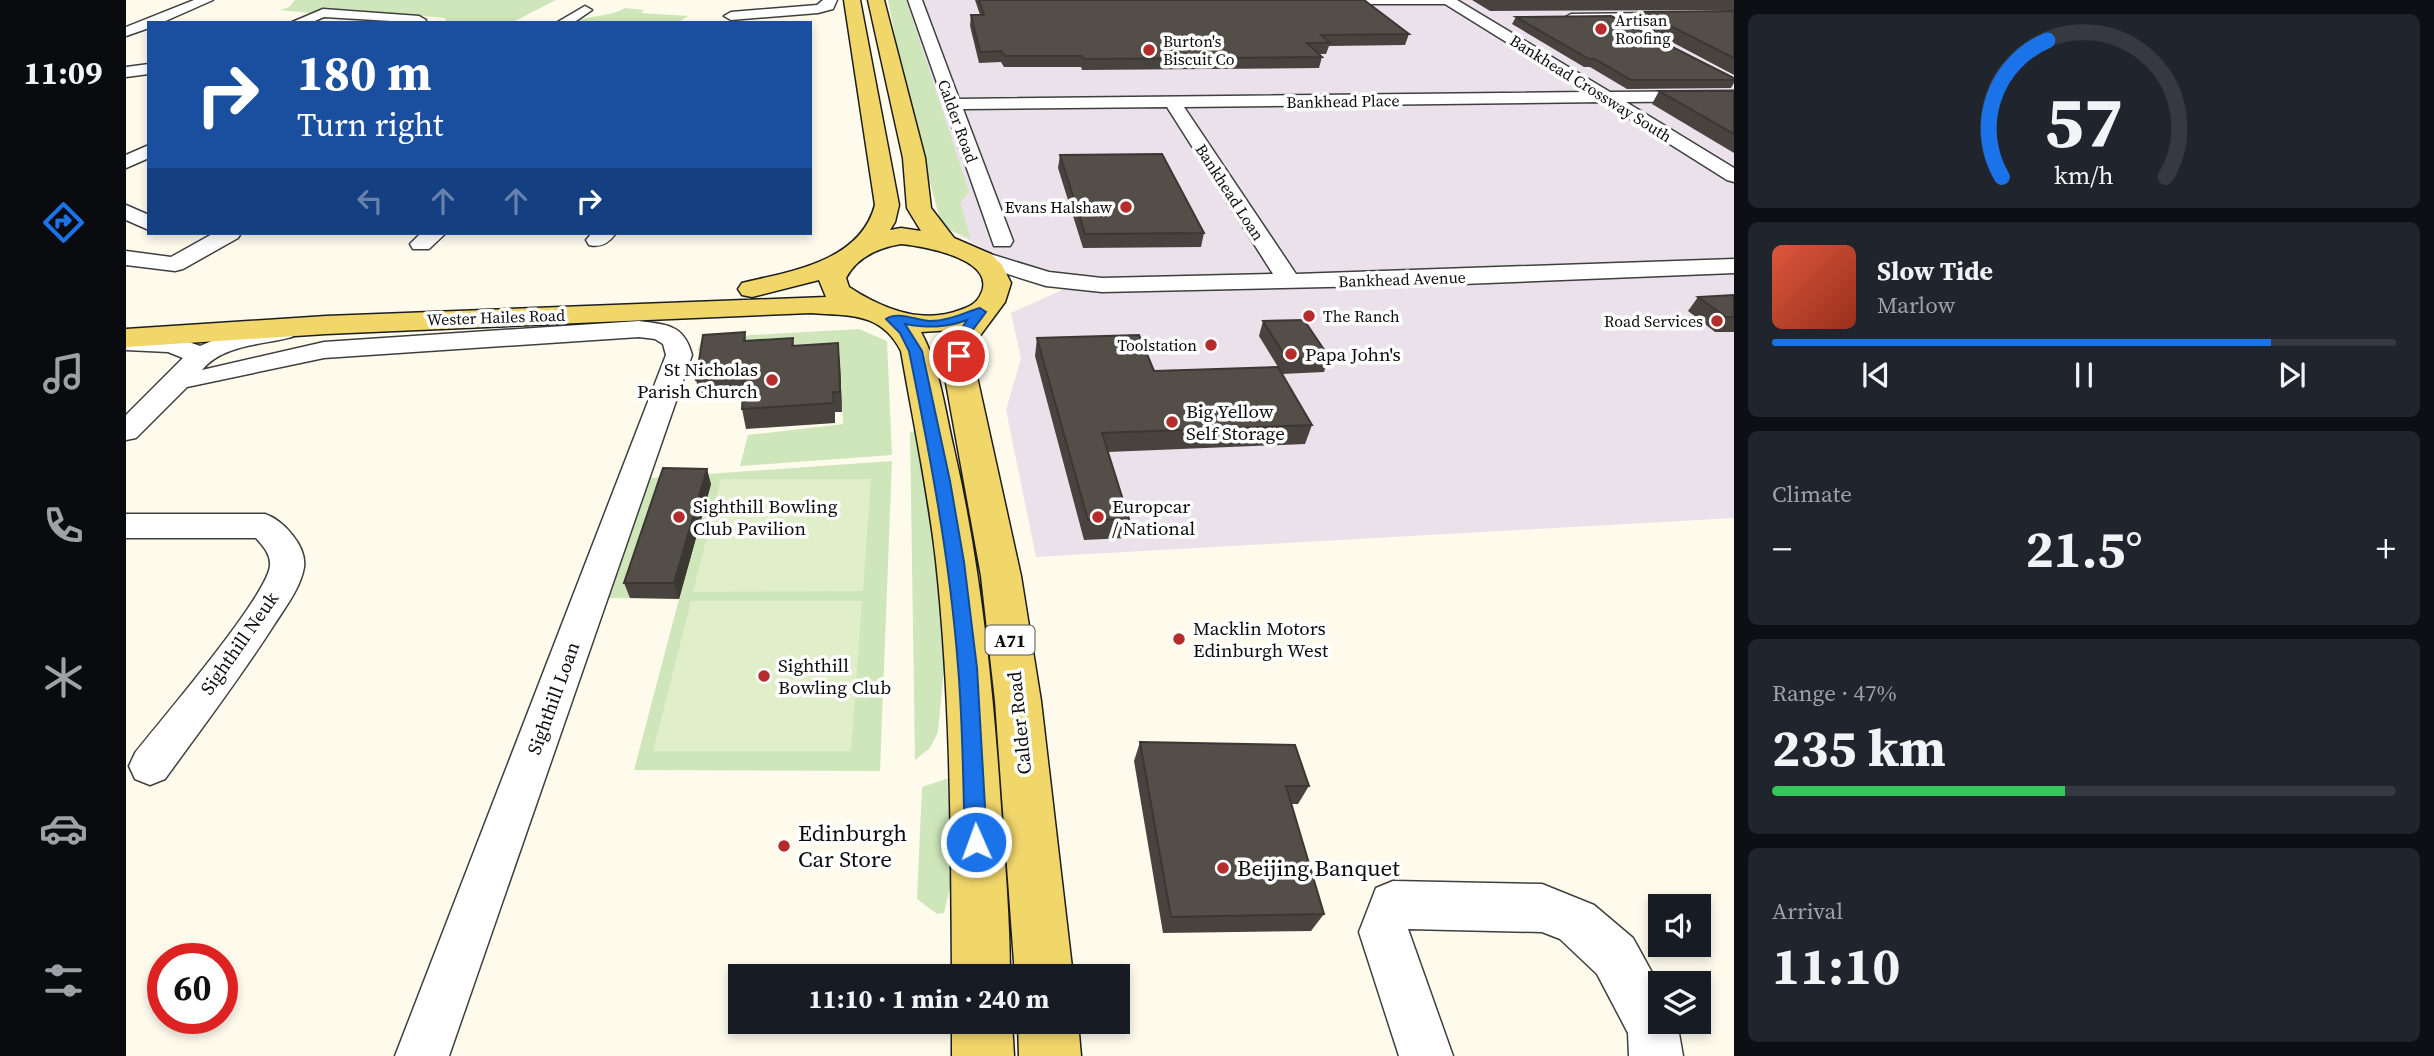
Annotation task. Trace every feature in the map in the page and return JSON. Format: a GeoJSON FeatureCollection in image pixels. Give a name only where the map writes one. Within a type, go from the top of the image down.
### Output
{"type":"FeatureCollection","features":[{"type":"Feature","properties":{"kind":"main road","name":"A71"},"geometry":{"type":"LineString","coordinates":[[852,0],[887,205],[883,222],[835,271],[832,285],[846,299],[879,314],[906,331],[916,351],[943,481],[956,562],[968,682],[980,964]]}},
{"type":"Feature","properties":{"kind":"main road"},"geometry":{"type":"LineString","coordinates":[[876,0],[914,158],[919,208],[925,220],[943,241],[974,256],[992,270],[996,278],[996,292],[986,306]]}},
{"type":"Feature","properties":{"kind":"main road","name":"Wester Hailes Road"},"geometry":{"type":"LineString","coordinates":[[126,320],[336,306],[735,291],[794,280],[901,236],[943,241]]}},
{"type":"Feature","properties":{"kind":"main road","name":"Wester Hailes Road"},"geometry":{"type":"LineString","coordinates":[[126,340],[326,325],[811,304],[847,305],[879,314]]}},
{"type":"Feature","properties":{"kind":"main road","name":"A71"},"geometry":{"type":"LineString","coordinates":[[879,314],[930,324],[948,323],[986,306]]}},
{"type":"Feature","properties":{"kind":"main road","name":"Calder Road"},"geometry":{"type":"LineString","coordinates":[[986,306],[961,341],[960,372],[1003,589],[1018,701],[1043,964]]}},
{"type":"Feature","properties":{"kind":"main road"},"geometry":{"type":"LineString","coordinates":[[982,1034],[983,1056]]}},
{"type":"Feature","properties":{"kind":"main road"},"geometry":{"type":"LineString","coordinates":[[1049,1034],[1051,1056]]}},
{"type":"Feature","properties":{"kind":"street"},"geometry":{"type":"LineString","coordinates":[[154,21],[206,0]]}},
{"type":"Feature","properties":{"kind":"street"},"geometry":{"type":"LineString","coordinates":[[735,0],[731,19],[824,8],[830,0]]}},
{"type":"Feature","properties":{"kind":"street","name":"Calder Road"},"geometry":{"type":"LineString","coordinates":[[915,0],[1002,241]]}},
{"type":"Feature","properties":{"kind":"street"},"geometry":{"type":"LineString","coordinates":[[1283,0],[1448,0]]}},
{"type":"Feature","properties":{"kind":"street","name":"Bankhead Crossway South"},"geometry":{"type":"LineString","coordinates":[[1448,0],[1734,176]]}},
{"type":"Feature","properties":{"kind":"street"},"geometry":{"type":"LineString","coordinates":[[1574,0],[1633,30]]}},
{"type":"Feature","properties":{"kind":"street"},"geometry":{"type":"LineString","coordinates":[[566,21],[585,10]]}},
{"type":"Feature","properties":{"kind":"street"},"geometry":{"type":"LineString","coordinates":[[302,21],[323,13],[412,21]]}},
{"type":"Feature","properties":{"kind":"street"},"geometry":{"type":"LineString","coordinates":[[1556,18],[1733,16]]}},
{"type":"Feature","properties":{"kind":"street"},"geometry":{"type":"LineString","coordinates":[[1477,18],[1504,18]]}},
{"type":"Feature","properties":{"kind":"street"},"geometry":{"type":"LineString","coordinates":[[126,32],[147,24]]}},
{"type":"Feature","properties":{"kind":"street"},"geometry":{"type":"LineString","coordinates":[[126,72],[147,69]]}},
{"type":"Feature","properties":{"kind":"street","name":"Bankhead Place"},"geometry":{"type":"LineString","coordinates":[[952,104],[1734,96]]}},
{"type":"Feature","properties":{"kind":"street","name":"Bankhead Loan"},"geometry":{"type":"LineString","coordinates":[[1172,102],[1289,281]]}},
{"type":"Feature","properties":{"kind":"street"},"geometry":{"type":"LineString","coordinates":[[126,162],[147,152]]}},
{"type":"Feature","properties":{"kind":"street"},"geometry":{"type":"LineString","coordinates":[[126,211],[147,206]]}},
{"type":"Feature","properties":{"kind":"street"},"geometry":{"type":"LineString","coordinates":[[126,211],[147,223]]}},
{"type":"Feature","properties":{"kind":"street"},"geometry":{"type":"LineString","coordinates":[[126,258],[175,264],[226,235]]}},
{"type":"Feature","properties":{"kind":"street","name":"Bankhead Avenue"},"geometry":{"type":"LineString","coordinates":[[974,256],[1028,275],[1070,284]]}},
{"type":"Feature","properties":{"kind":"street","name":"Bankhead Avenue"},"geometry":{"type":"LineString","coordinates":[[986,306],[1027,290],[1070,284],[1289,281],[1734,266]]}},
{"type":"Feature","properties":{"kind":"street"},"geometry":{"type":"LineString","coordinates":[[126,431],[180,379],[200,355],[243,338],[326,325]]}},
{"type":"Feature","properties":{"kind":"street","name":"Wester Hailes Road"},"geometry":{"type":"LineString","coordinates":[[180,379],[197,379],[324,350],[639,329],[662,332],[675,340]]}},
{"type":"Feature","properties":{"kind":"street"},"geometry":{"type":"LineString","coordinates":[[126,340],[172,344],[200,355]]}},
{"type":"Feature","properties":{"kind":"street","name":"Sighthill Loan"},"geometry":{"type":"LineString","coordinates":[[422,1056],[679,355],[675,340]]}},
{"type":"Feature","properties":{"kind":"street","name":"Sighthill Neuk"},"geometry":{"type":"LineString","coordinates":[[126,526],[265,526],[284,548],[288,569],[268,605],[152,766]]}},
{"type":"Feature","properties":{"kind":"street"},"geometry":{"type":"LineString","coordinates":[[1426,1056],[1383,932],[1393,905],[1542,908],[1577,922],[1615,956],[1654,1030],[1656,1056]]}},
{"type":"Feature","properties":{"kind":"shaded area"},"geometry":{"type":"Polygon","coordinates":[[[888,0],[1734,0],[1734,518],[1036,557],[1006,410],[1021,358],[1011,313],[1075,284],[1008,262],[950,230],[888,0]]]}},
{"type":"Feature","properties":{"kind":"green space"},"geometry":{"type":"Polygon","coordinates":[[[295,0],[556,0],[515,21],[446,21],[445,18],[347,9],[321,9],[310,13],[280,10],[289,7],[295,0]]]}},
{"type":"Feature","properties":{"kind":"green space"},"geometry":{"type":"Polygon","coordinates":[[[888,0],[906,0],[969,192],[960,202],[971,239],[941,223],[906,94],[888,0]]]}},
{"type":"Feature","properties":{"kind":"green space"},"geometry":{"type":"Polygon","coordinates":[[[625,8],[644,10],[641,13],[688,16],[680,21],[577,21],[625,8]]]}},
{"type":"Feature","properties":{"kind":"green space"},"geometry":{"type":"Polygon","coordinates":[[[859,329],[887,341],[892,455],[740,466],[748,435],[843,424],[840,363],[747,352],[697,351],[701,341],[751,335],[859,329]]]}},
{"type":"Feature","properties":{"kind":"green space"},"geometry":{"type":"Polygon","coordinates":[[[914,431],[925,445],[946,646],[938,732],[930,748],[915,760],[910,432],[914,431]]]}},
{"type":"Feature","properties":{"kind":"green space"},"geometry":{"type":"Polygon","coordinates":[[[892,461],[880,771],[634,770],[679,599],[608,598],[650,478],[892,461]]]}},
{"type":"Feature","properties":{"kind":"green space"},"geometry":{"type":"Polygon","coordinates":[[[721,479],[871,479],[863,591],[693,592],[721,479]]]}},
{"type":"Feature","properties":{"kind":"green space","name":"Sighthill Bowling Club"},"geometry":{"type":"Polygon","coordinates":[[[691,601],[862,601],[851,751],[653,751],[691,601]]]}},
{"type":"Feature","properties":{"kind":"green space"},"geometry":{"type":"Polygon","coordinates":[[[949,778],[953,786],[951,884],[944,913],[937,914],[917,899],[922,787],[949,778]]]}},
{"type":"Feature","properties":{"kind":"building","name":"Burton's Biscuit Co"},"geometry":{"type":"Polygon","coordinates":[[[979,0],[1364,0],[1409,34],[1321,35],[1330,43],[1307,43],[1322,57],[1084,59],[1082,56],[1005,56],[1001,51],[980,52],[971,15],[984,15],[979,0]]]}},
{"type":"Feature","properties":{"kind":"building"},"geometry":{"type":"Polygon","coordinates":[[[1734,11],[1734,58],[1643,12],[1734,11]]]}},
{"type":"Feature","properties":{"kind":"building"},"geometry":{"type":"Polygon","coordinates":[[[1611,16],[1734,80],[1631,80],[1516,17],[1611,16]]]}},
{"type":"Feature","properties":{"kind":"building"},"geometry":{"type":"Polygon","coordinates":[[[1659,91],[1734,91],[1734,134],[1659,91]]]}},
{"type":"Feature","properties":{"kind":"building","name":"Evans Halshaw"},"geometry":{"type":"Polygon","coordinates":[[[1162,154],[1204,233],[1085,234],[1060,155],[1162,154]]]}},
{"type":"Feature","properties":{"kind":"building"},"geometry":{"type":"Polygon","coordinates":[[[1734,295],[1734,317],[1726,317],[1698,297],[1734,295]]]}},
{"type":"Feature","properties":{"kind":"building"},"geometry":{"type":"Polygon","coordinates":[[[1304,320],[1329,357],[1287,359],[1263,321],[1304,320]]]}},
{"type":"Feature","properties":{"kind":"building","name":"St Nicholas Parish Church"},"geometry":{"type":"Polygon","coordinates":[[[745,332],[744,341],[793,338],[792,346],[838,343],[840,392],[833,392],[834,403],[742,409],[744,377],[696,380],[703,335],[745,332]]]}},
{"type":"Feature","properties":{"kind":"building","name":"Big Yellow Self Storage"},"geometry":{"type":"Polygon","coordinates":[[[1139,335],[1154,371],[1278,367],[1312,425],[1102,433],[1129,519],[1088,520],[1037,338],[1139,335]]]}},
{"type":"Feature","properties":{"kind":"building","name":"Sighthill Bowling Club Pavilion"},"geometry":{"type":"Polygon","coordinates":[[[663,468],[707,469],[674,583],[624,583],[663,468]]]}},
{"type":"Feature","properties":{"kind":"building","name":"Beijing Banquet"},"geometry":{"type":"Polygon","coordinates":[[[1140,742],[1295,745],[1309,786],[1286,786],[1324,914],[1171,917],[1140,742]]]}},
{"type":"Feature","properties":{"kind":"place","name":"Artisan Roofing"},"geometry":{"type":"Point","coordinates":[1601,29]}},
{"type":"Feature","properties":{"kind":"place","name":"Burton's Biscuit Co"},"geometry":{"type":"Point","coordinates":[1149,50]}},
{"type":"Feature","properties":{"kind":"place","name":"Evans Halshaw"},"geometry":{"type":"Point","coordinates":[1126,207]}},
{"type":"Feature","properties":{"kind":"place","name":"The Ranch"},"geometry":{"type":"Point","coordinates":[1309,316]}},
{"type":"Feature","properties":{"kind":"place","name":"Road Services"},"geometry":{"type":"Point","coordinates":[1717,321]}},
{"type":"Feature","properties":{"kind":"place","name":"Toolstation"},"geometry":{"type":"Point","coordinates":[1211,345]}},
{"type":"Feature","properties":{"kind":"place","name":"Papa John's"},"geometry":{"type":"Point","coordinates":[1291,354]}},
{"type":"Feature","properties":{"kind":"place","name":"St Nicholas Parish Church"},"geometry":{"type":"Point","coordinates":[772,380]}},
{"type":"Feature","properties":{"kind":"place","name":"Big Yellow Self Storage"},"geometry":{"type":"Point","coordinates":[1172,422]}},
{"type":"Feature","properties":{"kind":"place","name":"Sighthill Bowling Club Pavilion"},"geometry":{"type":"Point","coordinates":[679,517]}},
{"type":"Feature","properties":{"kind":"place","name":"Europcar / National"},"geometry":{"type":"Point","coordinates":[1098,517]}},
{"type":"Feature","properties":{"kind":"place","name":"Macklin Motors Edinburgh West"},"geometry":{"type":"Point","coordinates":[1179,639]}},
{"type":"Feature","properties":{"kind":"place","name":"Sighthill Bowling Club"},"geometry":{"type":"Point","coordinates":[764,676]}},
{"type":"Feature","properties":{"kind":"place","name":"Edinburgh Car Store"},"geometry":{"type":"Point","coordinates":[784,846]}},
{"type":"Feature","properties":{"kind":"place","name":"Beijing Banquet"},"geometry":{"type":"Point","coordinates":[1223,868]}},
{"type":"Feature","properties":{"kind":"route"},"geometry":{"type":"LineString","coordinates":[[959,356],[966,330],[980,312],[948,323],[912,323],[892,319],[906,331],[916,351],[943,481],[956,562],[968,668],[976,842]]}}]}
